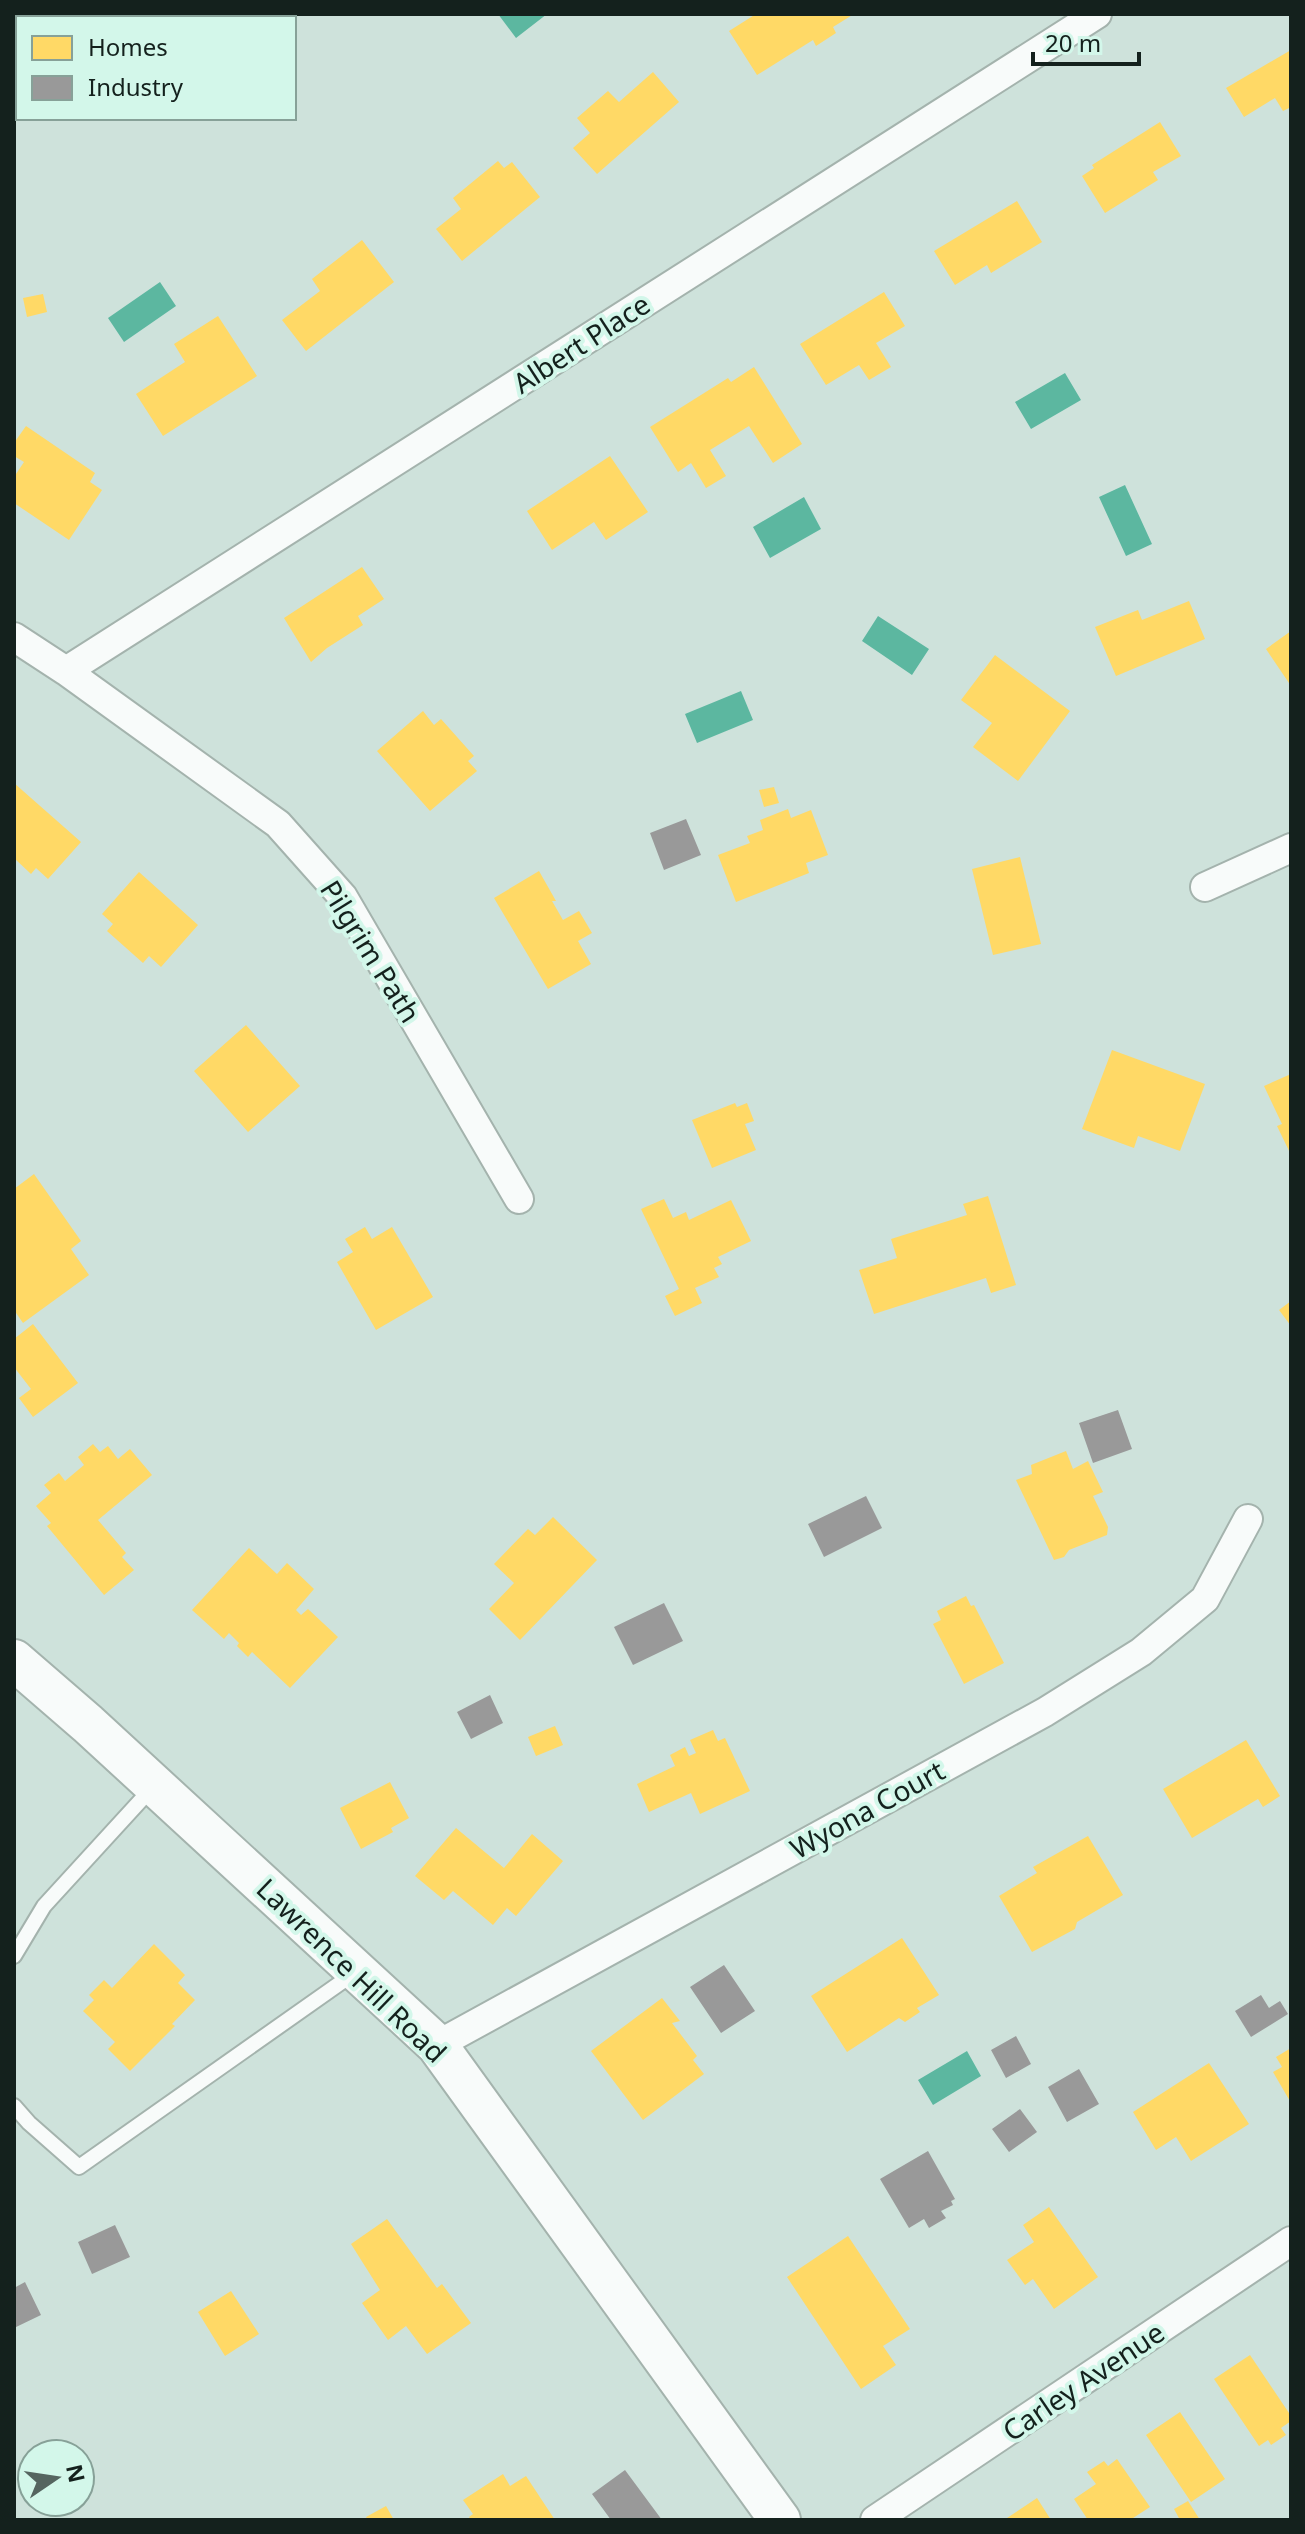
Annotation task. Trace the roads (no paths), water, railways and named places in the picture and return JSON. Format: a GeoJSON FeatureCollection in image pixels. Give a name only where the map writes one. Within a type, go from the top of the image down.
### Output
{"type":"FeatureCollection","features":[{"type":"Feature","properties":{"kind":"main road","name":"Lawrence Hill Road"},"geometry":{"type":"LineString","coordinates":[[14,1660],[155,1785],[437,2045],[780,2520]]}},
{"type":"Feature","properties":{"kind":"street","name":"Albert Place"},"geometry":{"type":"LineString","coordinates":[[66,671],[1097,14]]}},
{"type":"Feature","properties":{"kind":"street","name":"Pilgrim Path"},"geometry":{"type":"LineString","coordinates":[[14,637],[278,824],[343,897],[519,1199]]}},
{"type":"Feature","properties":{"kind":"street"},"geometry":{"type":"LineString","coordinates":[[1205,887],[1291,848]]}},
{"type":"Feature","properties":{"kind":"street","name":"Wyona Court"},"geometry":{"type":"LineString","coordinates":[[437,2045],[1045,1712],[1141,1652],[1205,1599],[1248,1519]]}},
{"type":"Feature","properties":{"kind":"street","name":"Carley Avenue"},"geometry":{"type":"LineString","coordinates":[[875,2520],[1291,2241]]}},
{"type":"Feature","properties":{"kind":"lane"},"geometry":{"type":"LineString","coordinates":[[14,1956],[44,1906],[155,1785]]}},
{"type":"Feature","properties":{"kind":"lane"},"geometry":{"type":"LineString","coordinates":[[14,2106],[79,2167],[357,1971]]}}]}
